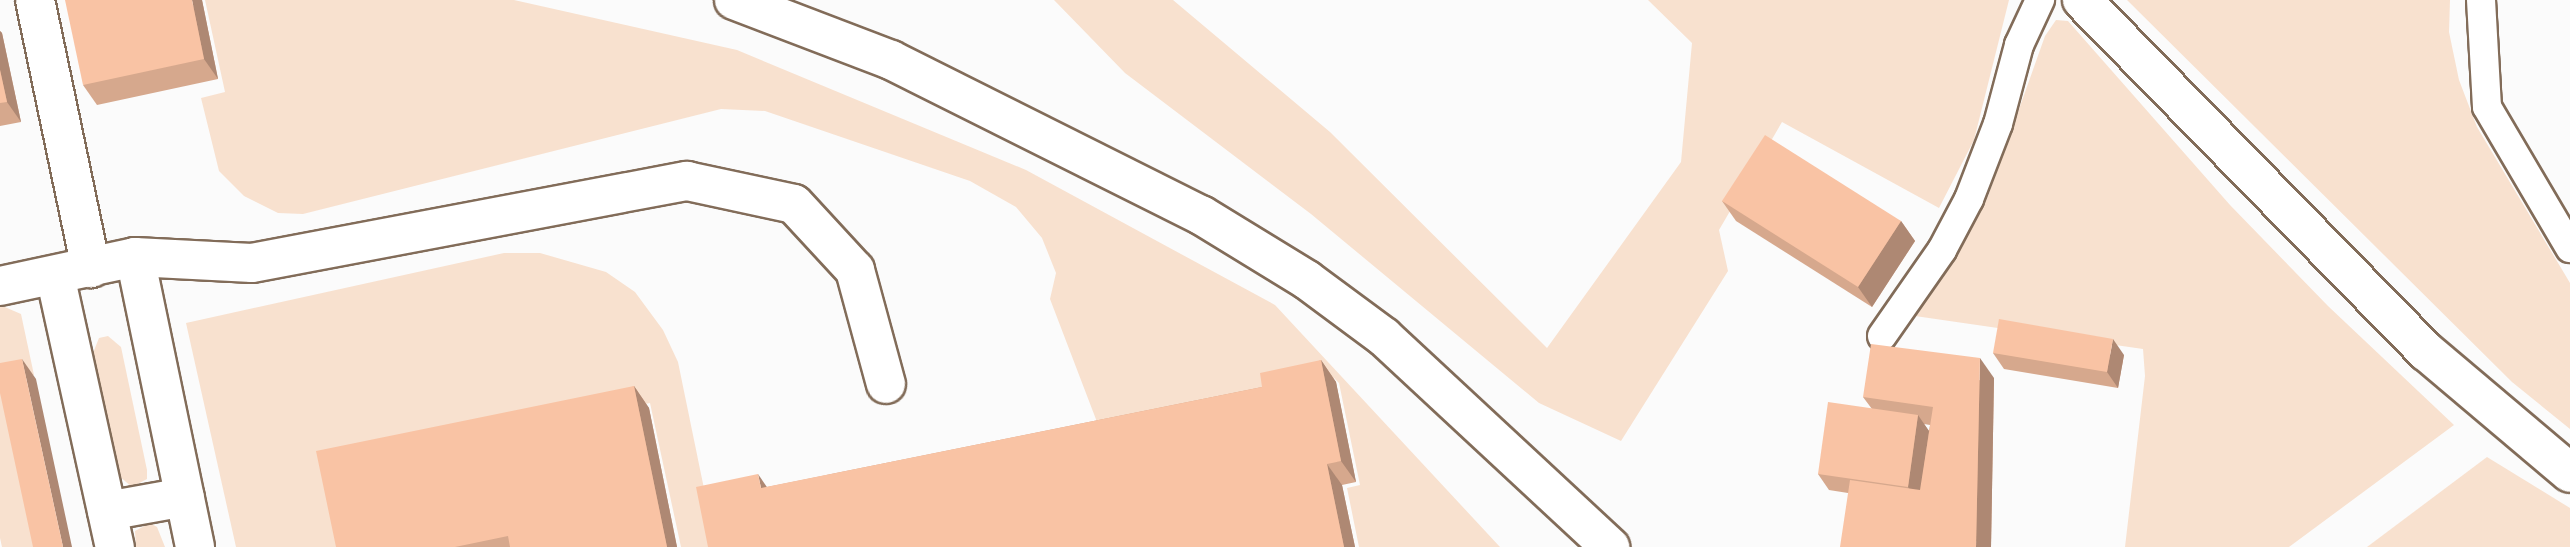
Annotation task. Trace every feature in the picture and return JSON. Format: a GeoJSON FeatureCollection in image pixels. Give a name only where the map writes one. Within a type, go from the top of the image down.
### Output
{"type":"FeatureCollection","features":[{"type":"Feature","properties":{"kind":"street"},"geometry":{"type":"LineString","coordinates":[[35,0],[111,529],[185,497]]}},
{"type":"Feature","properties":{"kind":"street"},"geometry":{"type":"LineString","coordinates":[[734,0],[891,60],[1201,215],[1295,273],[1384,337],[1610,547]]}},
{"type":"Feature","properties":{"kind":"street"},"geometry":{"type":"LineString","coordinates":[[2082,0],[2427,352],[2570,473]]}},
{"type":"Feature","properties":{"kind":"street"},"geometry":{"type":"LineString","coordinates":[[0,286],[135,257],[253,264],[687,181],[794,204],[855,270],[886,384]]}},
{"type":"Feature","properties":{"kind":"street"},"geometry":{"type":"LineString","coordinates":[[135,257],[195,547]]}},
{"type":"Feature","properties":{"kind":"lane"},"geometry":{"type":"LineString","coordinates":[[1882,336],[1942,250],[1969,199],[1998,124],[2019,45],[2040,0]]}},
{"type":"Feature","properties":{"kind":"lane"},"geometry":{"type":"LineString","coordinates":[[2481,0],[2487,107],[2570,248]]}},
{"type":"Feature","properties":{"kind":"shaded area"},"geometry":{"type":"Polygon","coordinates":[[[205,0],[514,0],[737,50],[1026,170],[1275,305],[1500,547],[1359,547],[1347,488],[1360,485],[1339,383],[1334,378],[1097,422],[1050,299],[1056,273],[1042,238],[1016,207],[970,181],[765,111],[721,109],[303,214],[278,213],[244,196],[219,171],[201,98],[225,92],[205,0]]]}},
{"type":"Feature","properties":{"kind":"shaded area"},"geometry":{"type":"Polygon","coordinates":[[[1054,0],[1173,0],[1330,132],[1547,348],[1681,162],[1692,43],[1648,0],[2009,0],[1974,140],[1939,208],[1782,122],[1719,230],[1728,271],[1621,441],[1539,403],[1311,214],[1125,73],[1054,0]]]}},
{"type":"Feature","properties":{"kind":"shaded area"},"geometry":{"type":"Polygon","coordinates":[[[2127,0],[2450,0],[2449,32],[2459,80],[2477,127],[2570,283],[2570,429],[2512,382],[2127,0]]]}},
{"type":"Feature","properties":{"kind":"shaded area"},"geometry":{"type":"Polygon","coordinates":[[[2056,20],[2068,21],[2230,205],[2328,306],[2454,425],[2289,547],[2125,547],[2145,376],[2143,349],[1915,316],[1958,254],[1988,196],[2045,36],[2056,20]]]}},
{"type":"Feature","properties":{"kind":"shaded area"},"geometry":{"type":"Polygon","coordinates":[[[504,253],[540,253],[606,272],[635,292],[663,330],[678,362],[716,547],[681,547],[650,403],[329,469],[344,547],[236,547],[186,323],[504,253]]]}},
{"type":"Feature","properties":{"kind":"shaded area"},"geometry":{"type":"Polygon","coordinates":[[[0,305],[21,314],[34,375],[4,382],[39,547],[2,547],[0,538],[0,305]]]}},
{"type":"Feature","properties":{"kind":"shaded area"},"geometry":{"type":"Polygon","coordinates":[[[108,336],[121,347],[147,470],[147,479],[132,487],[119,476],[93,353],[99,338],[108,336]]]}},
{"type":"Feature","properties":{"kind":"shaded area"},"geometry":{"type":"Polygon","coordinates":[[[2487,457],[2570,508],[2570,547],[2367,547],[2487,457]]]}},
{"type":"Feature","properties":{"kind":"shaded area"},"geometry":{"type":"Polygon","coordinates":[[[150,523],[157,527],[165,547],[136,547],[135,531],[150,523]]]}},
{"type":"Feature","properties":{"kind":"building"},"geometry":{"type":"Polygon","coordinates":[[[65,0],[192,0],[204,59],[83,85],[65,0]]]}},
{"type":"Feature","properties":{"kind":"building"},"geometry":{"type":"Polygon","coordinates":[[[0,70],[7,102],[0,103],[0,70]]]}},
{"type":"Feature","properties":{"kind":"building"},"geometry":{"type":"Polygon","coordinates":[[[1765,135],[1901,221],[1858,287],[1722,201],[1765,135]]]}},
{"type":"Feature","properties":{"kind":"building"},"geometry":{"type":"Polygon","coordinates":[[[1999,319],[2113,339],[2107,372],[1993,353],[1999,319]]]}},
{"type":"Feature","properties":{"kind":"building"},"geometry":{"type":"Polygon","coordinates":[[[1871,344],[1980,358],[1976,547],[1840,547],[1850,480],[1920,490],[1933,407],[1863,397],[1871,344]]]}},
{"type":"Feature","properties":{"kind":"building"},"geometry":{"type":"Polygon","coordinates":[[[22,359],[63,547],[33,547],[0,393],[0,363],[22,359]]]}},
{"type":"Feature","properties":{"kind":"building"},"geometry":{"type":"Polygon","coordinates":[[[1321,360],[1341,461],[1327,464],[1344,547],[708,547],[696,487],[758,474],[761,488],[1262,387],[1260,373],[1321,360]]]}},
{"type":"Feature","properties":{"kind":"building"},"geometry":{"type":"Polygon","coordinates":[[[634,386],[667,547],[510,547],[508,536],[455,547],[336,547],[316,451],[634,386]]]}},
{"type":"Feature","properties":{"kind":"building"},"geometry":{"type":"Polygon","coordinates":[[[1828,402],[1918,415],[1908,487],[1818,474],[1828,402]]]}}]}
